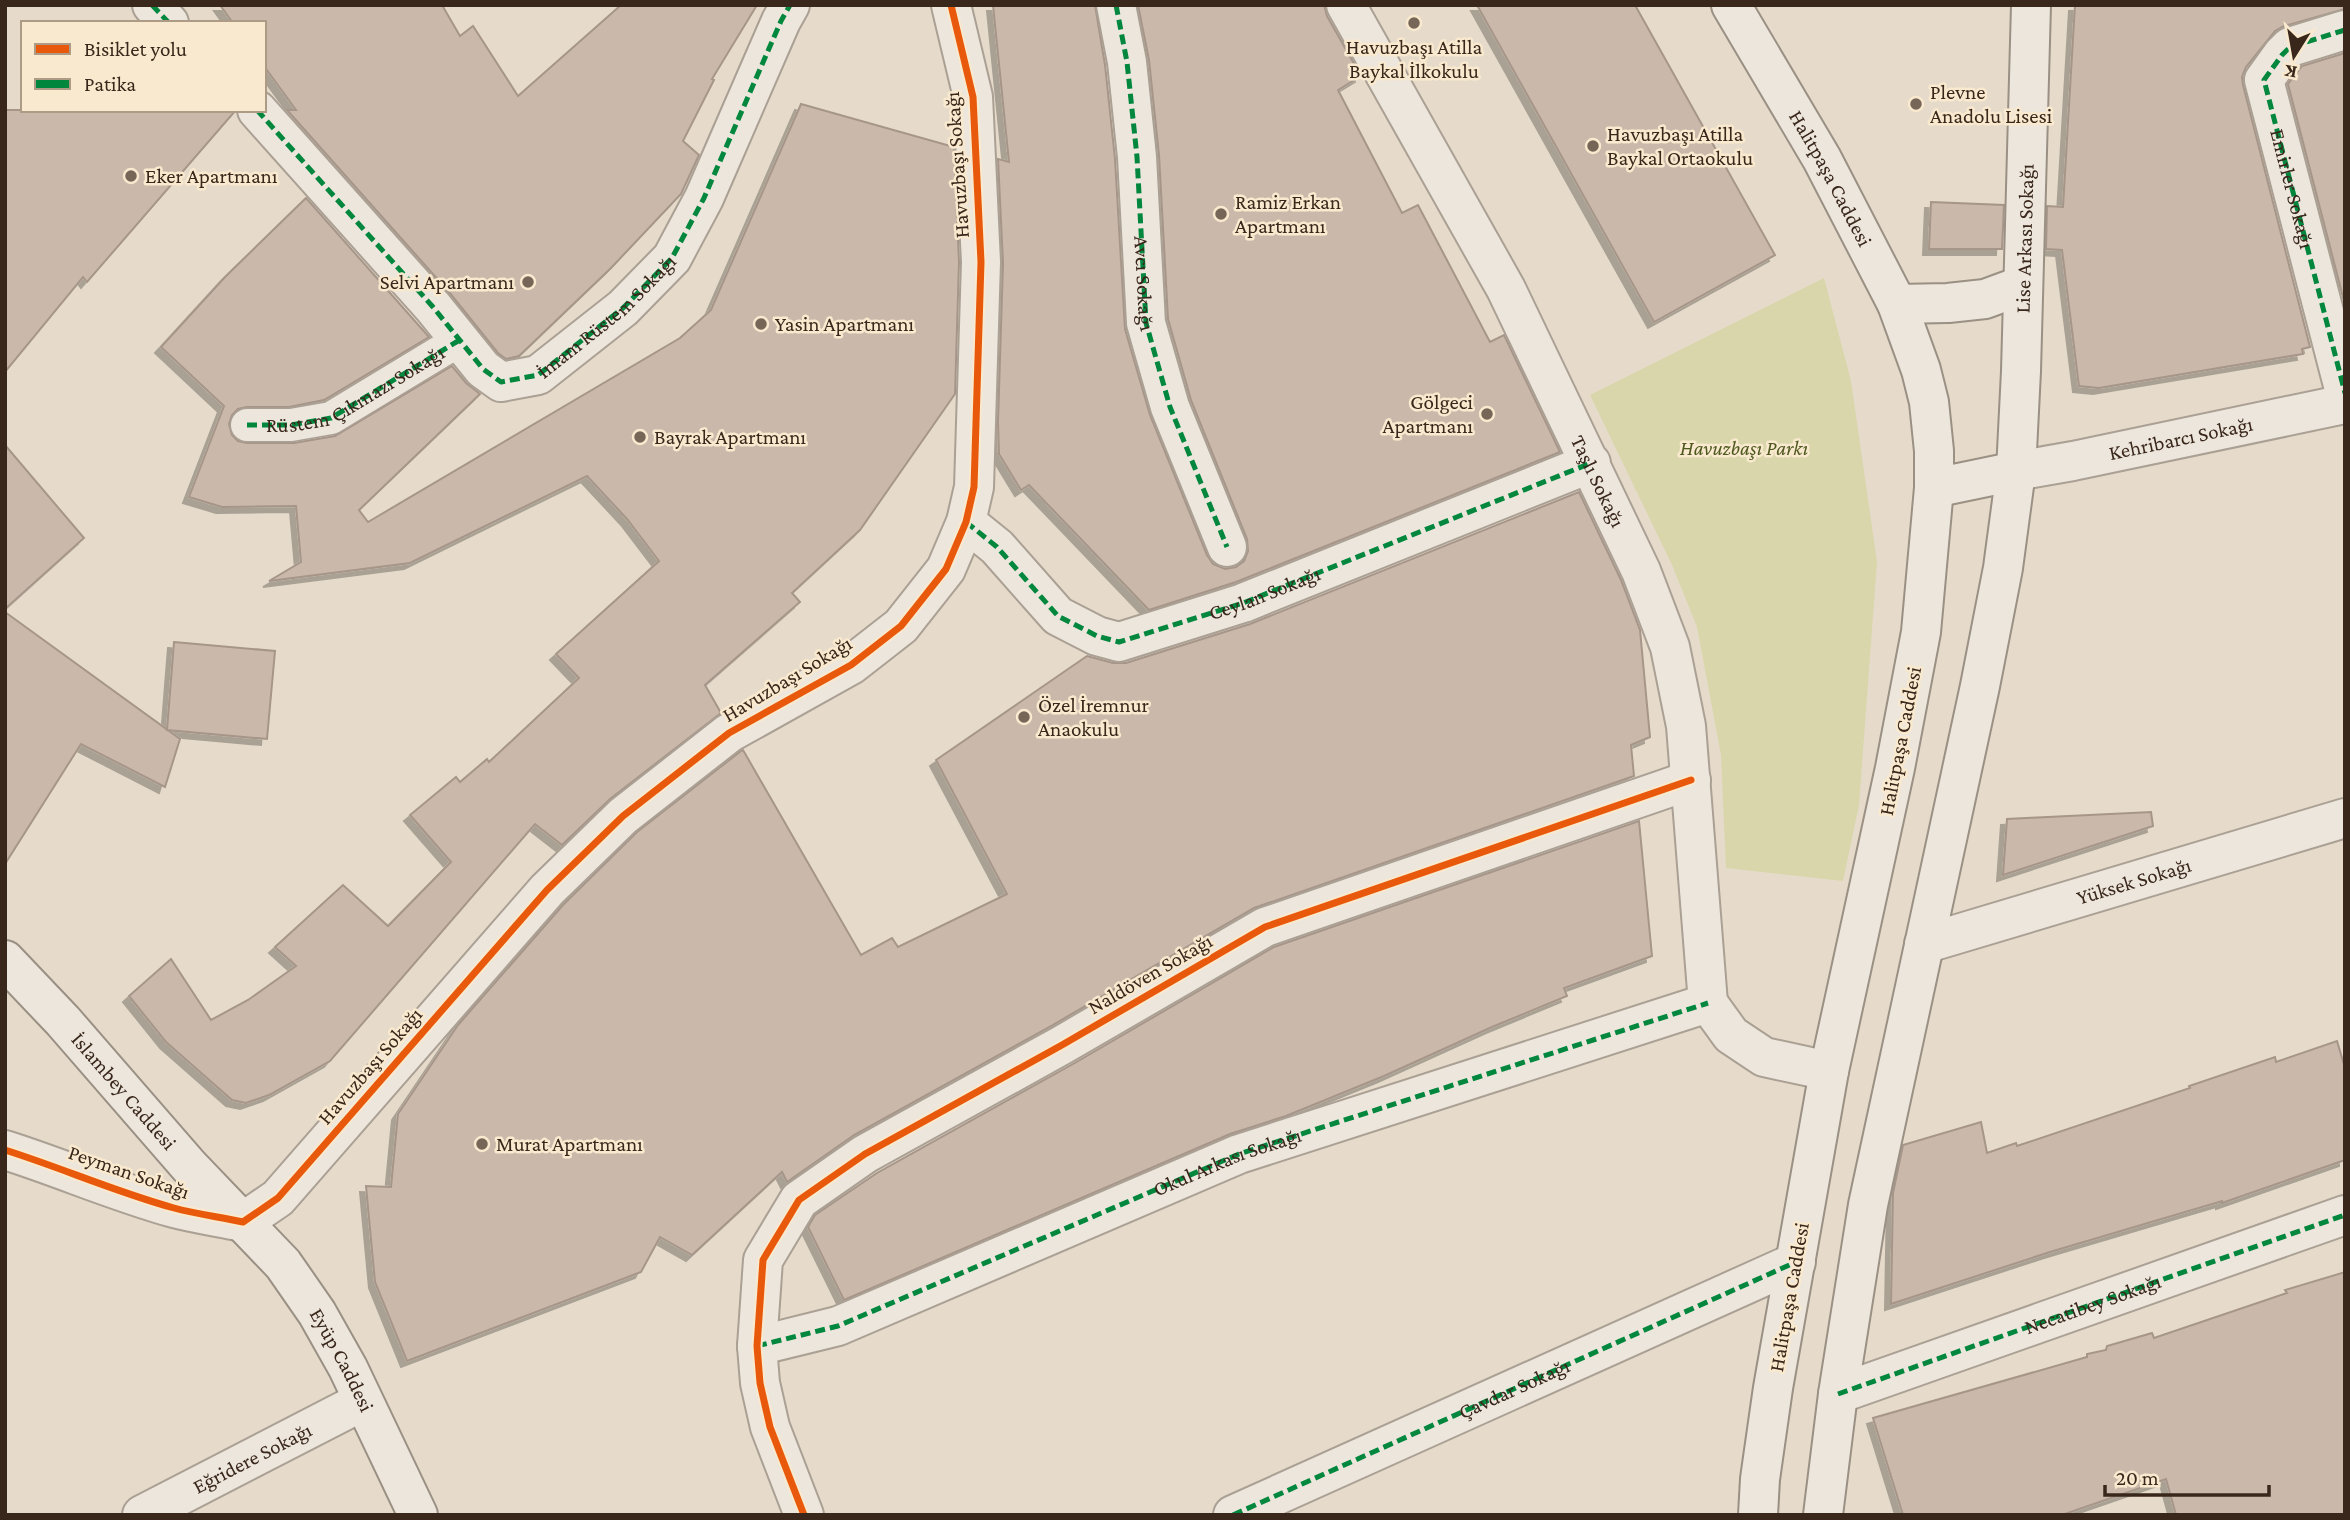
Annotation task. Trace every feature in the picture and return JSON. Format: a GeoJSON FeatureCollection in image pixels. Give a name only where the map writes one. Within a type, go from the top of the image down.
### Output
{"type":"FeatureCollection","features":[{"type":"Feature","properties":{"kind":"street"},"geometry":{"type":"LineString","coordinates":[[152,5],[167,21]]}},
{"type":"Feature","properties":{"kind":"street","name":"İmam Rüstem Sokağı"},"geometry":{"type":"LineString","coordinates":[[259,112],[433,307],[483,369],[501,382],[538,375],[623,309],[672,258],[704,198],[790,5]]}},
{"type":"Feature","properties":{"kind":"street","name":"Havuzbaşı Sokağı"},"geometry":{"type":"LineString","coordinates":[[243,1222],[278,1198],[547,890],[623,816],[729,733],[851,665],[901,626],[946,569],[966,522],[974,487],[981,262],[973,97],[951,5]]}},
{"type":"Feature","properties":{"kind":"street","name":"Avcı Sokağı"},"geometry":{"type":"LineString","coordinates":[[1116,5],[1127,62],[1137,157],[1146,323],[1170,407],[1227,547]]}},
{"type":"Feature","properties":{"kind":"street","name":"Taşlı Sokağı"},"geometry":{"type":"LineString","coordinates":[[1346,5],[1506,289],[1641,571],[1670,647],[1686,726],[1708,1003]]}},
{"type":"Feature","properties":{"kind":"street","name":"Halitpaşa Caddesi"},"geometry":{"type":"LineString","coordinates":[[1731,5],[1822,159],[1897,304],[1921,370],[1929,402],[1934,488],[1921,632],[1895,768],[1829,1072],[1773,1388],[1760,1479],[1758,1515]]}},
{"type":"Feature","properties":{"kind":"street","name":"Lise Arkası Sokağı"},"geometry":{"type":"LineString","coordinates":[[2015,471],[2024,285],[2031,5]]}},
{"type":"Feature","properties":{"kind":"street","name":"Emirler Sokağı"},"geometry":{"type":"LineString","coordinates":[[2345,30],[2290,47],[2264,80],[2345,393]]}},
{"type":"Feature","properties":{"kind":"street"},"geometry":{"type":"LineString","coordinates":[[1897,304],[1985,299],[2024,285]]}},
{"type":"Feature","properties":{"kind":"street","name":"Rüstem Çıkmazı Sokağı"},"geometry":{"type":"LineString","coordinates":[[247,425],[291,425],[331,418],[458,341]]}},
{"type":"Feature","properties":{"kind":"street","name":"Kehribarcı Sokağı"},"geometry":{"type":"LineString","coordinates":[[1934,488],[2345,404]]}},
{"type":"Feature","properties":{"kind":"street","name":"Ceylan Sokağı"},"geometry":{"type":"LineString","coordinates":[[966,522],[997,547],[1058,616],[1097,636],[1119,642],[1243,603],[1591,463]]}},
{"type":"Feature","properties":{"kind":"street"},"geometry":{"type":"LineString","coordinates":[[1823,1515],[1838,1394],[1868,1205],[2003,568],[2015,471]]}},
{"type":"Feature","properties":{"kind":"street","name":"Naldöven Sokağı"},"geometry":{"type":"LineString","coordinates":[[757,1346],[763,1260],[799,1200],[865,1154],[1062,1045],[1265,927],[1691,780]]}},
{"type":"Feature","properties":{"kind":"street","name":"Yüksek Sokağı"},"geometry":{"type":"LineString","coordinates":[[1924,944],[2345,818]]}},
{"type":"Feature","properties":{"kind":"street","name":"İslambey Caddesi"},"geometry":{"type":"LineString","coordinates":[[5,960],[63,1021],[189,1166],[243,1222]]}},
{"type":"Feature","properties":{"kind":"street"},"geometry":{"type":"LineString","coordinates":[[1708,1003],[1731,1035],[1764,1057],[1829,1072]]}},
{"type":"Feature","properties":{"kind":"street","name":"Okul Arkası Sokağı"},"geometry":{"type":"LineString","coordinates":[[757,1346],[838,1326],[1239,1154],[1708,1003]]}},
{"type":"Feature","properties":{"kind":"street","name":"Peyman Sokağı"},"geometry":{"type":"LineString","coordinates":[[5,1150],[176,1209],[243,1222]]}},
{"type":"Feature","properties":{"kind":"street","name":"Necatibey Sokağı"},"geometry":{"type":"LineString","coordinates":[[1838,1394],[2345,1214]]}},
{"type":"Feature","properties":{"kind":"street","name":"Eyüp Caddesi"},"geometry":{"type":"LineString","coordinates":[[243,1222],[283,1264],[317,1313],[348,1368],[418,1515]]}},
{"type":"Feature","properties":{"kind":"street","name":"Çavdar Sokağı"},"geometry":{"type":"LineString","coordinates":[[1233,1515],[1796,1262]]}},
{"type":"Feature","properties":{"kind":"street"},"geometry":{"type":"LineString","coordinates":[[757,1346],[760,1383],[770,1427],[804,1515]]}},
{"type":"Feature","properties":{"kind":"street","name":"Eğridere Sokağı"},"geometry":{"type":"LineString","coordinates":[[142,1515],[363,1401]]}},
{"type":"Feature","properties":{"kind":"green space","name":"Havuzbaşı Parkı"},"geometry":{"type":"Polygon","coordinates":[[[1824,278],[1851,381],[1877,562],[1859,805],[1843,881],[1726,868],[1721,755],[1697,627],[1672,565],[1590,395],[1824,278]]]}},
{"type":"Feature","properties":{"kind":"building"},"geometry":{"type":"Polygon","coordinates":[[[220,5],[442,5],[460,36],[473,26],[518,96],[621,5],[757,5],[712,79],[714,80],[683,141],[699,155],[681,194],[611,268],[519,356],[506,359],[287,110],[296,110],[266,69],[266,21],[232,21],[220,5]]]}},
{"type":"Feature","properties":{"kind":"building"},"geometry":{"type":"Polygon","coordinates":[[[993,5],[1095,5],[1105,65],[1115,159],[1125,329],[1150,415],[1213,564],[1225,569],[1236,567],[1244,561],[1248,551],[1247,539],[1191,400],[1168,319],[1159,155],[1149,60],[1138,5],[1324,5],[1327,16],[1361,76],[1338,90],[1402,213],[1418,205],[1490,342],[1504,335],[1560,452],[1236,582],[1149,610],[1029,485],[1021,490],[999,454],[1003,263],[998,159],[1009,162],[993,5]]]}},
{"type":"Feature","properties":{"kind":"building"},"geometry":{"type":"Polygon","coordinates":[[[1477,5],[1635,5],[1775,255],[1654,322],[1477,5]]]}},
{"type":"Feature","properties":{"kind":"building"},"geometry":{"type":"Polygon","coordinates":[[[2075,5],[2345,5],[2345,9],[2275,31],[2246,67],[2242,77],[2310,347],[2302,349],[2303,354],[2099,388],[2079,386],[2062,250],[2046,249],[2047,206],[2063,207],[2075,5]]]}},
{"type":"Feature","properties":{"kind":"building"},"geometry":{"type":"Polygon","coordinates":[[[2345,53],[2345,305],[2288,84],[2302,66],[2345,53]]]}},
{"type":"Feature","properties":{"kind":"building"},"geometry":{"type":"Polygon","coordinates":[[[801,104],[954,147],[959,262],[955,394],[860,530],[792,593],[800,602],[705,685],[721,713],[610,799],[562,845],[535,824],[330,1061],[269,1095],[246,1103],[232,1100],[166,1042],[129,996],[171,959],[211,1020],[248,1000],[296,966],[275,947],[343,885],[388,926],[451,862],[410,815],[456,777],[460,782],[487,759],[489,762],[579,678],[556,654],[659,561],[627,519],[587,476],[410,563],[269,581],[301,562],[296,506],[222,507],[189,497],[224,406],[161,347],[225,277],[306,198],[429,337],[324,400],[289,407],[238,409],[229,424],[232,435],[238,441],[247,443],[294,443],[335,436],[452,366],[466,383],[480,394],[359,510],[368,522],[680,338],[711,310],[801,104]]]}},
{"type":"Feature","properties":{"kind":"building"},"geometry":{"type":"Polygon","coordinates":[[[5,110],[234,112],[87,282],[83,277],[5,372],[5,110]]]}},
{"type":"Feature","properties":{"kind":"building"},"geometry":{"type":"Polygon","coordinates":[[[1931,202],[2004,205],[2002,249],[1929,249],[1931,202]]]}},
{"type":"Feature","properties":{"kind":"building"},"geometry":{"type":"Polygon","coordinates":[[[5,445],[84,538],[5,609],[5,445]]]}},
{"type":"Feature","properties":{"kind":"building"},"geometry":{"type":"Polygon","coordinates":[[[1579,492],[1621,580],[1640,630],[1650,737],[1631,745],[1634,776],[1254,908],[1051,1026],[854,1135],[787,1182],[782,1172],[692,1255],[660,1237],[641,1272],[407,1361],[375,1282],[366,1186],[391,1187],[398,1114],[458,1025],[563,905],[637,832],[741,751],[743,750],[861,955],[892,938],[898,947],[1007,894],[936,760],[1087,656],[1113,663],[1126,663],[1250,624],[1579,492]]]}},
{"type":"Feature","properties":{"kind":"building"},"geometry":{"type":"Polygon","coordinates":[[[5,612],[180,739],[165,787],[81,744],[5,864],[5,612]]]}},
{"type":"Feature","properties":{"kind":"building"},"geometry":{"type":"Polygon","coordinates":[[[174,642],[275,651],[267,739],[167,730],[174,642]]]}},
{"type":"Feature","properties":{"kind":"building"},"geometry":{"type":"Polygon","coordinates":[[[2151,812],[2153,826],[2003,875],[2007,819],[2151,812]]]}},
{"type":"Feature","properties":{"kind":"building"},"geometry":{"type":"Polygon","coordinates":[[[1639,821],[1652,956],[1564,988],[1567,996],[1384,1076],[1286,1116],[1230,1134],[844,1300],[808,1227],[815,1215],[877,1173],[1073,1064],[1274,947],[1639,821]]]}},
{"type":"Feature","properties":{"kind":"building"},"geometry":{"type":"Polygon","coordinates":[[[2337,1041],[2345,1068],[2345,1160],[2222,1203],[2050,1252],[1891,1304],[1893,1193],[1903,1145],[1981,1122],[1987,1153],[2016,1143],[2017,1146],[2275,1057],[2276,1062],[2337,1041]]]}},
{"type":"Feature","properties":{"kind":"building"},"geometry":{"type":"Polygon","coordinates":[[[2345,1272],[2345,1515],[2176,1515],[2166,1479],[2062,1515],[1903,1515],[1873,1418],[2087,1357],[2087,1354],[2106,1350],[2107,1346],[2152,1333],[2154,1338],[2287,1293],[2285,1290],[2345,1272]]]}},
{"type":"Feature","properties":{"kind":"marked path"},"geometry":{"type":"LineString","coordinates":[[152,5],[167,21]]}},
{"type":"Feature","properties":{"kind":"marked path"},"geometry":{"type":"LineString","coordinates":[[259,112],[433,307],[483,369],[501,382],[538,375],[623,308],[672,258],[704,198],[790,5]]}},
{"type":"Feature","properties":{"kind":"marked path"},"geometry":{"type":"LineString","coordinates":[[1116,5],[1127,62],[1137,157],[1146,323],[1170,407],[1227,547]]}},
{"type":"Feature","properties":{"kind":"marked path"},"geometry":{"type":"LineString","coordinates":[[2345,30],[2290,47],[2264,80],[2345,393]]}},
{"type":"Feature","properties":{"kind":"marked path"},"geometry":{"type":"LineString","coordinates":[[247,425],[291,425],[331,418],[458,341]]}},
{"type":"Feature","properties":{"kind":"marked path"},"geometry":{"type":"LineString","coordinates":[[966,522],[997,547],[1058,616],[1097,636],[1119,642],[1243,603],[1591,463]]}},
{"type":"Feature","properties":{"kind":"marked path"},"geometry":{"type":"LineString","coordinates":[[757,1346],[838,1326],[1239,1154],[1708,1003]]}},
{"type":"Feature","properties":{"kind":"marked path"},"geometry":{"type":"LineString","coordinates":[[1838,1394],[2345,1215]]}},
{"type":"Feature","properties":{"kind":"marked path"},"geometry":{"type":"LineString","coordinates":[[1233,1515],[1796,1262]]}},
{"type":"Feature","properties":{"kind":"cycle path"},"geometry":{"type":"LineString","coordinates":[[5,1150],[152,1202],[243,1222],[278,1198],[547,890],[623,816],[729,733],[851,665],[901,626],[946,569],[966,522],[974,487],[981,262],[973,97],[951,5]]}},
{"type":"Feature","properties":{"kind":"cycle path"},"geometry":{"type":"LineString","coordinates":[[804,1515],[770,1427],[760,1383],[757,1346],[763,1260],[799,1200],[865,1154],[1062,1045],[1265,927],[1691,780]]}},
{"type":"Feature","properties":{"kind":"place","name":"Havuzbaşı Atilla Baykal İlkokulu"},"geometry":{"type":"Point","coordinates":[1414,23]}},
{"type":"Feature","properties":{"kind":"place","name":"Plevne Anadolu Lisesi"},"geometry":{"type":"Point","coordinates":[1916,104]}},
{"type":"Feature","properties":{"kind":"place","name":"Havuzbaşı Atilla Baykal Ortaokulu"},"geometry":{"type":"Point","coordinates":[1593,146]}},
{"type":"Feature","properties":{"kind":"place","name":"Eker Apartmanı"},"geometry":{"type":"Point","coordinates":[131,176]}},
{"type":"Feature","properties":{"kind":"place","name":"Ramiz Erkan Apartmanı"},"geometry":{"type":"Point","coordinates":[1221,214]}},
{"type":"Feature","properties":{"kind":"place","name":"Selvi Apartmanı"},"geometry":{"type":"Point","coordinates":[528,282]}},
{"type":"Feature","properties":{"kind":"place","name":"Yasin Apartmanı"},"geometry":{"type":"Point","coordinates":[761,324]}},
{"type":"Feature","properties":{"kind":"place","name":"Gölgeci Apartmanı"},"geometry":{"type":"Point","coordinates":[1487,414]}},
{"type":"Feature","properties":{"kind":"place","name":"Bayrak Apartmanı"},"geometry":{"type":"Point","coordinates":[640,437]}},
{"type":"Feature","properties":{"kind":"place","name":"Özel İremnur Anaokulu"},"geometry":{"type":"Point","coordinates":[1024,717]}},
{"type":"Feature","properties":{"kind":"place","name":"Murat Apartmanı"},"geometry":{"type":"Point","coordinates":[482,1144]}}]}
